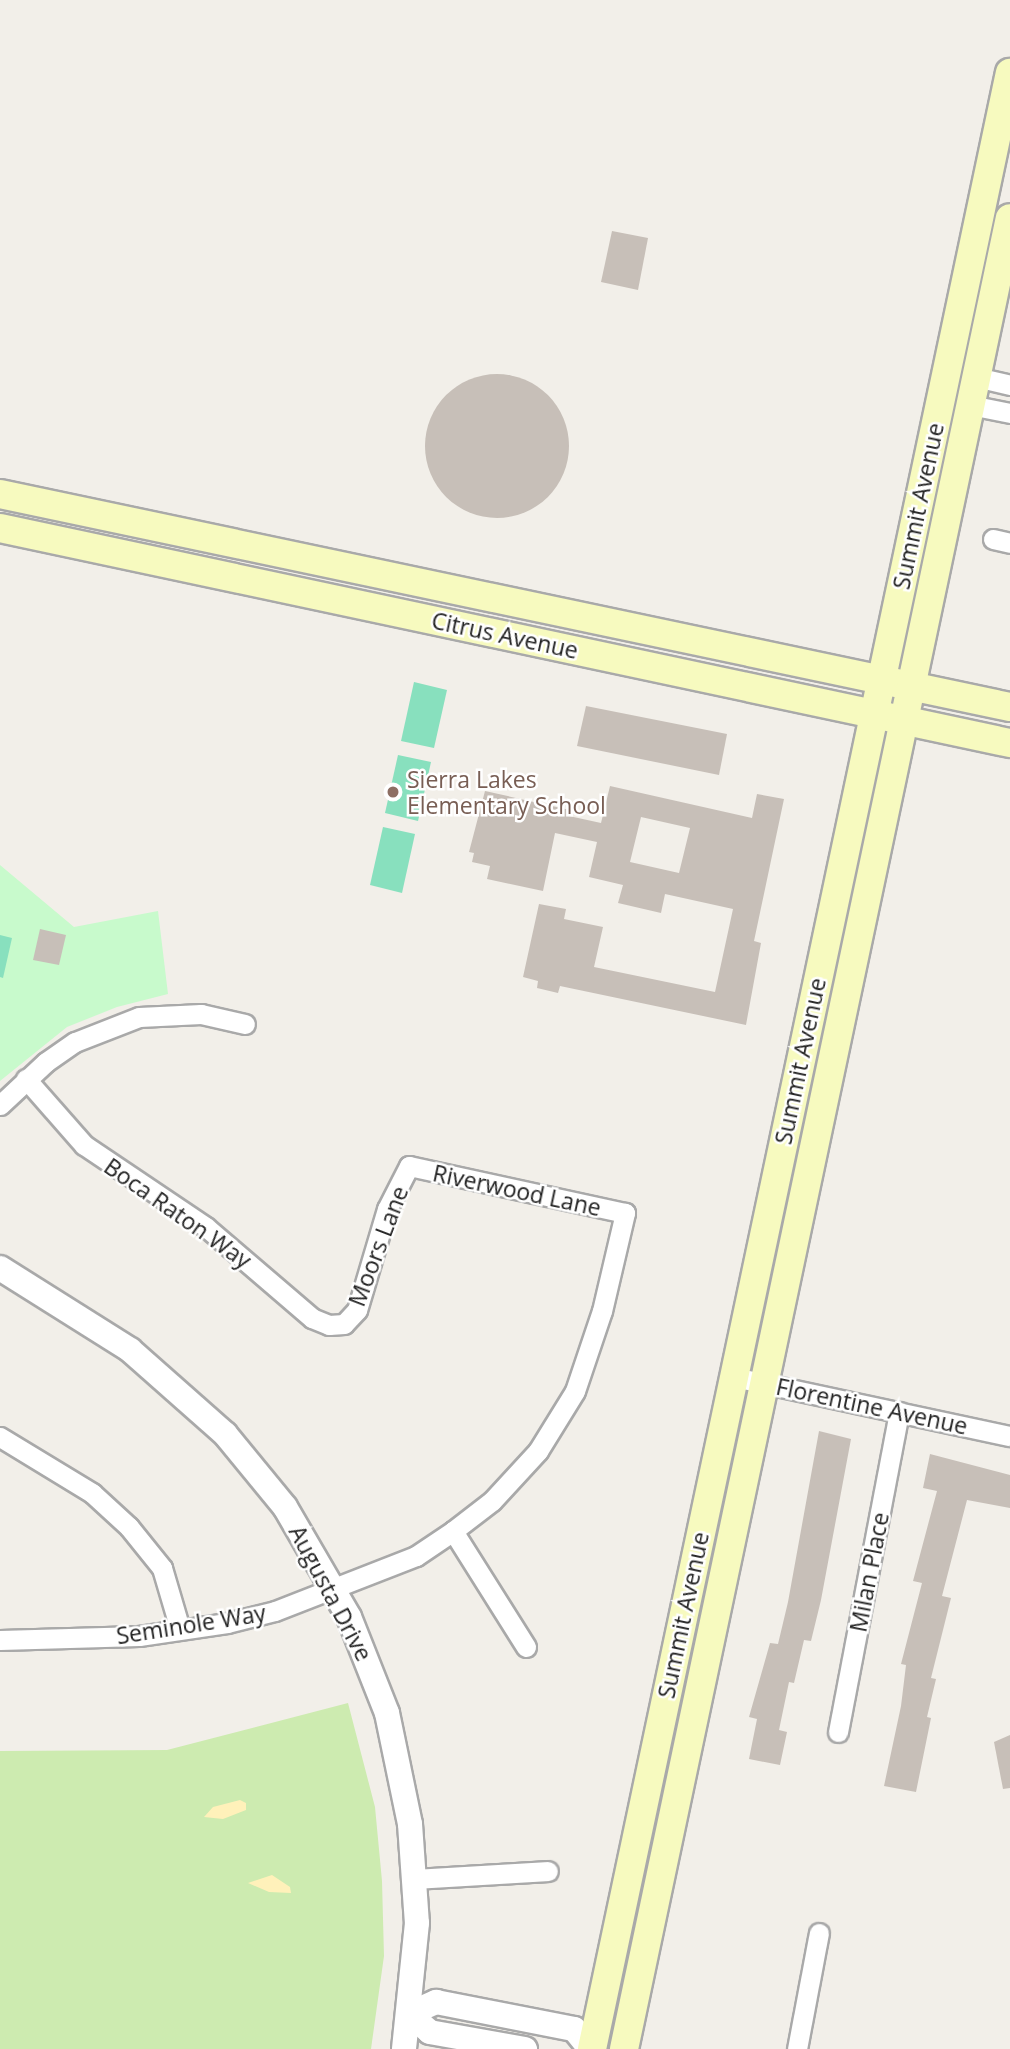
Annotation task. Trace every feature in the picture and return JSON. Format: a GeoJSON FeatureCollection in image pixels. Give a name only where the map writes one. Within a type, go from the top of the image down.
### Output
{"type":"FeatureCollection","features":[{"type":"Feature","properties":{"kind":"main road","name":"Summit Avenue"},"geometry":{"type":"LineString","coordinates":[[593,2049],[1010,73]]}},
{"type":"Feature","properties":{"kind":"main road","name":"Summit Avenue"},"geometry":{"type":"LineString","coordinates":[[624,2049],[1010,218]]}},
{"type":"Feature","properties":{"kind":"main road","name":"Citrus Avenue"},"geometry":{"type":"LineString","coordinates":[[0,494],[1010,707]]}},
{"type":"Feature","properties":{"kind":"main road","name":"Citrus Avenue"},"geometry":{"type":"LineString","coordinates":[[0,528],[1010,743]]}},
{"type":"Feature","properties":{"kind":"street"},"geometry":{"type":"LineString","coordinates":[[976,377],[1010,384]]}},
{"type":"Feature","properties":{"kind":"street"},"geometry":{"type":"LineString","coordinates":[[970,405],[1010,413]]}},
{"type":"Feature","properties":{"kind":"street"},"geometry":{"type":"LineString","coordinates":[[0,1105],[26,1079],[75,1042],[139,1017],[201,1014],[245,1024]]}},
{"type":"Feature","properties":{"kind":"street","name":"Boca Raton Way"},"geometry":{"type":"LineString","coordinates":[[26,1079],[84,1145],[206,1227],[312,1318],[329,1325],[344,1324]]}},
{"type":"Feature","properties":{"kind":"street","name":"Moors Lane"},"geometry":{"type":"LineString","coordinates":[[344,1324],[357,1310],[387,1209],[409,1166]]}},
{"type":"Feature","properties":{"kind":"street","name":"Riverwood Lane"},"geometry":{"type":"LineString","coordinates":[[409,1166],[625,1213]]}},
{"type":"Feature","properties":{"kind":"street","name":"Seminole Way"},"geometry":{"type":"LineString","coordinates":[[0,1640],[139,1636],[275,1611],[416,1556],[453,1531],[492,1501],[538,1451],[575,1391],[602,1311],[625,1213]]}},
{"type":"Feature","properties":{"kind":"street","name":"Augusta Drive"},"geometry":{"type":"LineString","coordinates":[[0,1268],[119,1342],[179,1389],[261,1475],[306,1539],[333,1588],[366,1652],[387,1713],[405,1791],[415,1878],[415,1961],[404,2049]]}},
{"type":"Feature","properties":{"kind":"street","name":"Florentine Avenue"},"geometry":{"type":"LineString","coordinates":[[734,1377],[1010,1436]]}},
{"type":"Feature","properties":{"kind":"street","name":"Milan Place"},"geometry":{"type":"LineString","coordinates":[[838,1732],[899,1412]]}},
{"type":"Feature","properties":{"kind":"street"},"geometry":{"type":"LineString","coordinates":[[0,1437],[92,1493],[129,1527],[162,1567],[180,1629]]}},
{"type":"Feature","properties":{"kind":"street"},"geometry":{"type":"LineString","coordinates":[[453,1531],[526,1647]]}},
{"type":"Feature","properties":{"kind":"street"},"geometry":{"type":"LineString","coordinates":[[415,1878],[548,1871]]}},
{"type":"Feature","properties":{"kind":"street"},"geometry":{"type":"LineString","coordinates":[[797,2049],[819,1933]]}},
{"type":"Feature","properties":{"kind":"street"},"geometry":{"type":"LineString","coordinates":[[525,2049],[430,2032],[409,2014],[436,2002],[578,2030],[593,2049]]}},
{"type":"Feature","properties":{"kind":"green space"},"geometry":{"type":"Polygon","coordinates":[[[414,682],[447,690],[434,748],[401,741],[414,682]]]}},
{"type":"Feature","properties":{"kind":"green space"},"geometry":{"type":"Polygon","coordinates":[[[398,755],[431,762],[418,821],[385,813],[398,755]]]}},
{"type":"Feature","properties":{"kind":"green space"},"geometry":{"type":"Polygon","coordinates":[[[383,827],[415,834],[402,893],[370,885],[383,827]]]}},
{"type":"Feature","properties":{"kind":"green space"},"geometry":{"type":"Polygon","coordinates":[[[0,865],[74,927],[158,911],[168,994],[117,1007],[67,1027],[0,1081],[0,865]]]}},
{"type":"Feature","properties":{"kind":"green space"},"geometry":{"type":"Polygon","coordinates":[[[0,935],[12,938],[3,978],[0,977],[0,935]]]}},
{"type":"Feature","properties":{"kind":"green space"},"geometry":{"type":"Polygon","coordinates":[[[348,1703],[375,1807],[382,1881],[384,1956],[371,2049],[0,2049],[0,1751],[167,1750],[348,1703]]]}},
{"type":"Feature","properties":{"kind":"sand"},"geometry":{"type":"Polygon","coordinates":[[[240,1800],[246,1803],[246,1810],[223,1819],[204,1817],[213,1807],[240,1800]]]}},
{"type":"Feature","properties":{"kind":"sand"},"geometry":{"type":"Polygon","coordinates":[[[272,1875],[290,1887],[291,1893],[269,1892],[248,1883],[272,1875]]]}},
{"type":"Feature","properties":{"kind":"building"},"geometry":{"type":"Polygon","coordinates":[[[612,231],[648,238],[638,290],[601,282],[612,231]]]}},
{"type":"Feature","properties":{"kind":"building"},"geometry":{"type":"Polygon","coordinates":[[[497,374],[525,380],[548,395],[563,418],[569,446],[563,474],[548,497],[525,512],[497,518],[469,512],[446,497],[431,474],[425,446],[431,418],[446,395],[469,380],[497,374]]]}},
{"type":"Feature","properties":{"kind":"building"},"geometry":{"type":"Polygon","coordinates":[[[586,706],[727,734],[719,775],[577,746],[586,706]]]}},
{"type":"Feature","properties":{"kind":"building"},"geometry":{"type":"Polygon","coordinates":[[[610,786],[752,818],[757,794],[784,799],[754,941],[761,943],[746,1025],[560,986],[558,993],[537,988],[538,981],[523,977],[539,904],[566,909],[564,919],[603,927],[594,967],[715,992],[733,909],[665,894],[661,913],[618,903],[623,885],[589,877],[597,842],[555,833],[543,891],[487,879],[490,866],[472,862],[474,853],[469,852],[485,791],[570,810],[569,816],[601,823],[610,786]],[[641,817],[630,862],[679,873],[690,828],[641,817]]]}},
{"type":"Feature","properties":{"kind":"building"},"geometry":{"type":"Polygon","coordinates":[[[40,929],[66,935],[59,965],[33,960],[40,929]]]}},
{"type":"Feature","properties":{"kind":"building"},"geometry":{"type":"Polygon","coordinates":[[[819,1431],[851,1439],[811,1641],[804,1640],[794,1683],[789,1682],[779,1730],[787,1732],[780,1765],[749,1759],[757,1719],[749,1717],[770,1643],[778,1644],[819,1431]]]}},
{"type":"Feature","properties":{"kind":"building"},"geometry":{"type":"Polygon","coordinates":[[[930,1454],[1010,1475],[1010,1508],[967,1500],[942,1596],[951,1598],[931,1678],[936,1679],[927,1717],[931,1718],[916,1792],[884,1786],[901,1706],[906,1665],[901,1664],[922,1583],[913,1581],[937,1491],[923,1488],[930,1454]]]}},
{"type":"Feature","properties":{"kind":"building"},"geometry":{"type":"Polygon","coordinates":[[[1010,1735],[1010,1788],[1003,1789],[994,1742],[1010,1735]]]}},
{"type":"Feature","properties":{"kind":"place","name":"Sierra Lakes Elementary School"},"geometry":{"type":"Point","coordinates":[393,792]}}]}
